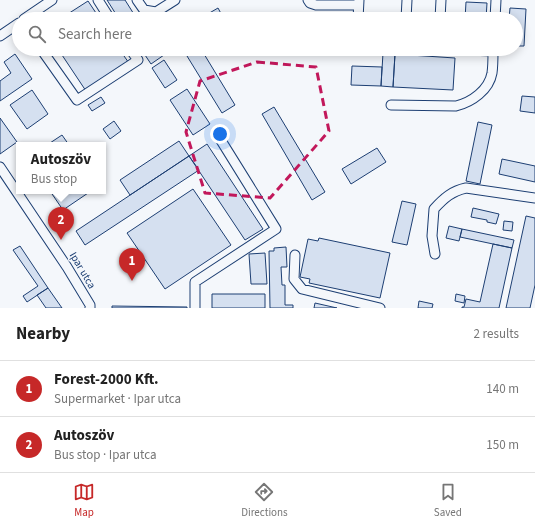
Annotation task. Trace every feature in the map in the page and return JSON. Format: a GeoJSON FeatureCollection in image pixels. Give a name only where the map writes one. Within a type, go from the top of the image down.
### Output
{"type":"FeatureCollection","features":[{"type":"Feature","properties":{"kind":"street"},"geometry":{"type":"LineString","coordinates":[[98,0],[106,12]]}},
{"type":"Feature","properties":{"kind":"street"},"geometry":{"type":"LineString","coordinates":[[137,0],[144,10],[156,12],[175,0]]}},
{"type":"Feature","properties":{"kind":"street"},"geometry":{"type":"LineString","coordinates":[[308,0],[316,5],[359,2],[358,12]]}},
{"type":"Feature","properties":{"kind":"street"},"geometry":{"type":"LineString","coordinates":[[406,12],[407,0]]}},
{"type":"Feature","properties":{"kind":"street"},"geometry":{"type":"LineString","coordinates":[[440,12],[441,0]]}},
{"type":"Feature","properties":{"kind":"street"},"geometry":{"type":"LineString","coordinates":[[495,12],[496,0]]}},
{"type":"Feature","properties":{"kind":"street"},"geometry":{"type":"LineString","coordinates":[[34,12],[49,1]]}},
{"type":"Feature","properties":{"kind":"street"},"geometry":{"type":"LineString","coordinates":[[0,36],[12,28]]}},
{"type":"Feature","properties":{"kind":"street"},"geometry":{"type":"LineString","coordinates":[[46,56],[77,100],[138,60],[135,56]]}},
{"type":"Feature","properties":{"kind":"street"},"geometry":{"type":"LineString","coordinates":[[391,105],[456,106],[466,104],[482,92],[488,84],[492,74],[493,56]]}},
{"type":"Feature","properties":{"kind":"street"},"geometry":{"type":"LineString","coordinates":[[195,308],[195,282],[276,229],[218,134]]}},
{"type":"Feature","properties":{"kind":"street","name":"Ipar utca"},"geometry":{"type":"LineString","coordinates":[[0,166],[16,190]]}},
{"type":"Feature","properties":{"kind":"street"},"geometry":{"type":"LineString","coordinates":[[435,254],[432,236],[434,209],[449,194],[456,190],[466,188],[535,198]]}},
{"type":"Feature","properties":{"kind":"street","name":"Ipar utca"},"geometry":{"type":"LineString","coordinates":[[19,194],[67,267],[90,305],[90,308]]}},
{"type":"Feature","properties":{"kind":"street"},"geometry":{"type":"LineString","coordinates":[[296,255],[294,280],[302,289],[380,308]]}},
{"type":"Feature","properties":{"kind":"highlighted area"},"geometry":{"type":"Polygon","coordinates":[[[257,62],[316,67],[329,131],[270,198],[205,193],[186,132],[200,81],[257,62]]]}},
{"type":"Feature","properties":{"kind":"building"},"geometry":{"type":"Polygon","coordinates":[[[107,0],[125,0],[133,12],[115,12],[107,0]]]}},
{"type":"Feature","properties":{"kind":"building"},"geometry":{"type":"Polygon","coordinates":[[[88,1],[95,12],[71,12],[88,1]]]}},
{"type":"Feature","properties":{"kind":"building"},"geometry":{"type":"Polygon","coordinates":[[[466,2],[487,3],[486,12],[465,12],[466,2]]]}},
{"type":"Feature","properties":{"kind":"building"},"geometry":{"type":"Polygon","coordinates":[[[218,8],[220,12],[211,12],[218,8]]]}},
{"type":"Feature","properties":{"kind":"building"},"geometry":{"type":"Polygon","coordinates":[[[510,8],[526,9],[524,46],[523,12],[510,12],[510,8]]]}},
{"type":"Feature","properties":{"kind":"building"},"geometry":{"type":"Polygon","coordinates":[[[12,56],[16,56],[32,79],[0,101],[0,81],[11,73],[4,62],[12,56]]]}},
{"type":"Feature","properties":{"kind":"building"},"geometry":{"type":"Polygon","coordinates":[[[63,56],[124,56],[129,63],[86,91],[63,56]]]}},
{"type":"Feature","properties":{"kind":"building"},"geometry":{"type":"Polygon","coordinates":[[[146,56],[163,56],[151,64],[146,56]]]}},
{"type":"Feature","properties":{"kind":"building"},"geometry":{"type":"Polygon","coordinates":[[[187,56],[205,56],[235,105],[222,113],[187,56]]]}},
{"type":"Feature","properties":{"kind":"building"},"geometry":{"type":"Polygon","coordinates":[[[383,56],[395,56],[393,87],[381,86],[383,56]]]}},
{"type":"Feature","properties":{"kind":"building"},"geometry":{"type":"Polygon","coordinates":[[[395,56],[455,58],[453,90],[393,87],[395,56]]]}},
{"type":"Feature","properties":{"kind":"building"},"geometry":{"type":"Polygon","coordinates":[[[164,60],[177,80],[165,88],[152,68],[164,60]]]}},
{"type":"Feature","properties":{"kind":"building"},"geometry":{"type":"Polygon","coordinates":[[[352,66],[382,67],[381,86],[351,85],[352,66]]]}},
{"type":"Feature","properties":{"kind":"building"},"geometry":{"type":"Polygon","coordinates":[[[187,89],[210,124],[193,135],[170,100],[187,89]]]}},
{"type":"Feature","properties":{"kind":"building"},"geometry":{"type":"Polygon","coordinates":[[[32,90],[48,114],[27,129],[10,105],[32,90]]]}},
{"type":"Feature","properties":{"kind":"building"},"geometry":{"type":"Polygon","coordinates":[[[522,96],[535,97],[535,113],[520,111],[522,96]]]}},
{"type":"Feature","properties":{"kind":"building"},"geometry":{"type":"Polygon","coordinates":[[[101,97],[105,103],[92,111],[88,105],[101,97]]]}},
{"type":"Feature","properties":{"kind":"building"},"geometry":{"type":"Polygon","coordinates":[[[274,107],[325,192],[312,200],[262,114],[274,107]]]}},
{"type":"Feature","properties":{"kind":"building"},"geometry":{"type":"Polygon","coordinates":[[[0,118],[17,142],[0,154],[0,118]]]}},
{"type":"Feature","properties":{"kind":"building"},"geometry":{"type":"Polygon","coordinates":[[[114,121],[121,131],[110,139],[103,129],[114,121]]]}},
{"type":"Feature","properties":{"kind":"building"},"geometry":{"type":"Polygon","coordinates":[[[478,122],[492,125],[480,184],[466,181],[478,122]]]}},
{"type":"Feature","properties":{"kind":"building"},"geometry":{"type":"Polygon","coordinates":[[[62,135],[67,142],[52,142],[62,135]]]}},
{"type":"Feature","properties":{"kind":"building"},"geometry":{"type":"Polygon","coordinates":[[[179,141],[189,156],[130,195],[120,180],[179,141]]]}},
{"type":"Feature","properties":{"kind":"building"},"geometry":{"type":"Polygon","coordinates":[[[207,144],[263,229],[245,240],[189,156],[207,144]]]}},
{"type":"Feature","properties":{"kind":"building"},"geometry":{"type":"Polygon","coordinates":[[[377,148],[386,162],[351,184],[342,169],[377,148]]]}},
{"type":"Feature","properties":{"kind":"building"},"geometry":{"type":"Polygon","coordinates":[[[189,156],[199,170],[85,245],[76,231],[189,156]]]}},
{"type":"Feature","properties":{"kind":"building"},"geometry":{"type":"Polygon","coordinates":[[[502,159],[535,166],[535,182],[499,174],[502,159]]]}},
{"type":"Feature","properties":{"kind":"building"},"geometry":{"type":"Polygon","coordinates":[[[193,189],[231,245],[165,289],[127,233],[193,189]]]}},
{"type":"Feature","properties":{"kind":"building"},"geometry":{"type":"Polygon","coordinates":[[[52,194],[87,194],[63,210],[52,194]]]}},
{"type":"Feature","properties":{"kind":"building"},"geometry":{"type":"Polygon","coordinates":[[[402,201],[416,204],[407,245],[392,242],[402,201]]]}},
{"type":"Feature","properties":{"kind":"building"},"geometry":{"type":"Polygon","coordinates":[[[473,208],[499,214],[496,224],[487,222],[487,220],[471,217],[473,208]]]}},
{"type":"Feature","properties":{"kind":"building"},"geometry":{"type":"Polygon","coordinates":[[[526,216],[535,218],[535,285],[530,308],[506,308],[526,216]]]}},
{"type":"Feature","properties":{"kind":"building"},"geometry":{"type":"Polygon","coordinates":[[[504,221],[513,222],[512,231],[503,230],[504,221]]]}},
{"type":"Feature","properties":{"kind":"building"},"geometry":{"type":"Polygon","coordinates":[[[449,226],[462,229],[459,241],[446,238],[449,226]]]}},
{"type":"Feature","properties":{"kind":"building"},"geometry":{"type":"Polygon","coordinates":[[[462,229],[514,240],[512,248],[460,237],[462,229]]]}},
{"type":"Feature","properties":{"kind":"building"},"geometry":{"type":"Polygon","coordinates":[[[319,238],[390,253],[380,298],[309,283],[310,279],[300,277],[308,239],[318,241],[319,238]]]}},
{"type":"Feature","properties":{"kind":"building"},"geometry":{"type":"Polygon","coordinates":[[[493,244],[512,248],[499,308],[462,308],[464,307],[466,299],[480,302],[493,244]]]}},
{"type":"Feature","properties":{"kind":"building"},"geometry":{"type":"Polygon","coordinates":[[[20,246],[48,288],[27,302],[23,296],[38,286],[13,250],[20,246]]]}},
{"type":"Feature","properties":{"kind":"building"},"geometry":{"type":"Polygon","coordinates":[[[286,247],[287,267],[281,267],[282,285],[285,285],[285,305],[293,305],[293,308],[270,308],[269,251],[274,251],[274,248],[286,247]]]}},
{"type":"Feature","properties":{"kind":"building"},"geometry":{"type":"Polygon","coordinates":[[[265,253],[267,284],[251,284],[249,254],[265,253]]]}},
{"type":"Feature","properties":{"kind":"building"},"geometry":{"type":"Polygon","coordinates":[[[48,288],[62,308],[46,308],[37,295],[48,288]]]}},
{"type":"Feature","properties":{"kind":"building"},"geometry":{"type":"Polygon","coordinates":[[[212,294],[265,294],[265,308],[212,308],[212,294]]]}},
{"type":"Feature","properties":{"kind":"building"},"geometry":{"type":"Polygon","coordinates":[[[456,294],[465,296],[464,303],[455,301],[456,294]]]}},
{"type":"Feature","properties":{"kind":"building"},"geometry":{"type":"Polygon","coordinates":[[[419,301],[433,304],[432,308],[418,308],[419,301]]]}},
{"type":"Feature","properties":{"kind":"building"},"geometry":{"type":"Polygon","coordinates":[[[315,303],[337,308],[314,308],[315,303]]]}},
{"type":"Feature","properties":{"kind":"building"},"geometry":{"type":"Polygon","coordinates":[[[112,306],[187,307],[187,308],[112,308],[112,306]]]}},
{"type":"Feature","properties":{"kind":"place","name":"Autoszöv"},"geometry":{"type":"Point","coordinates":[61,240]}},
{"type":"Feature","properties":{"kind":"place","name":"Forest-2000 Kft."},"geometry":{"type":"Point","coordinates":[132,281]}}]}
